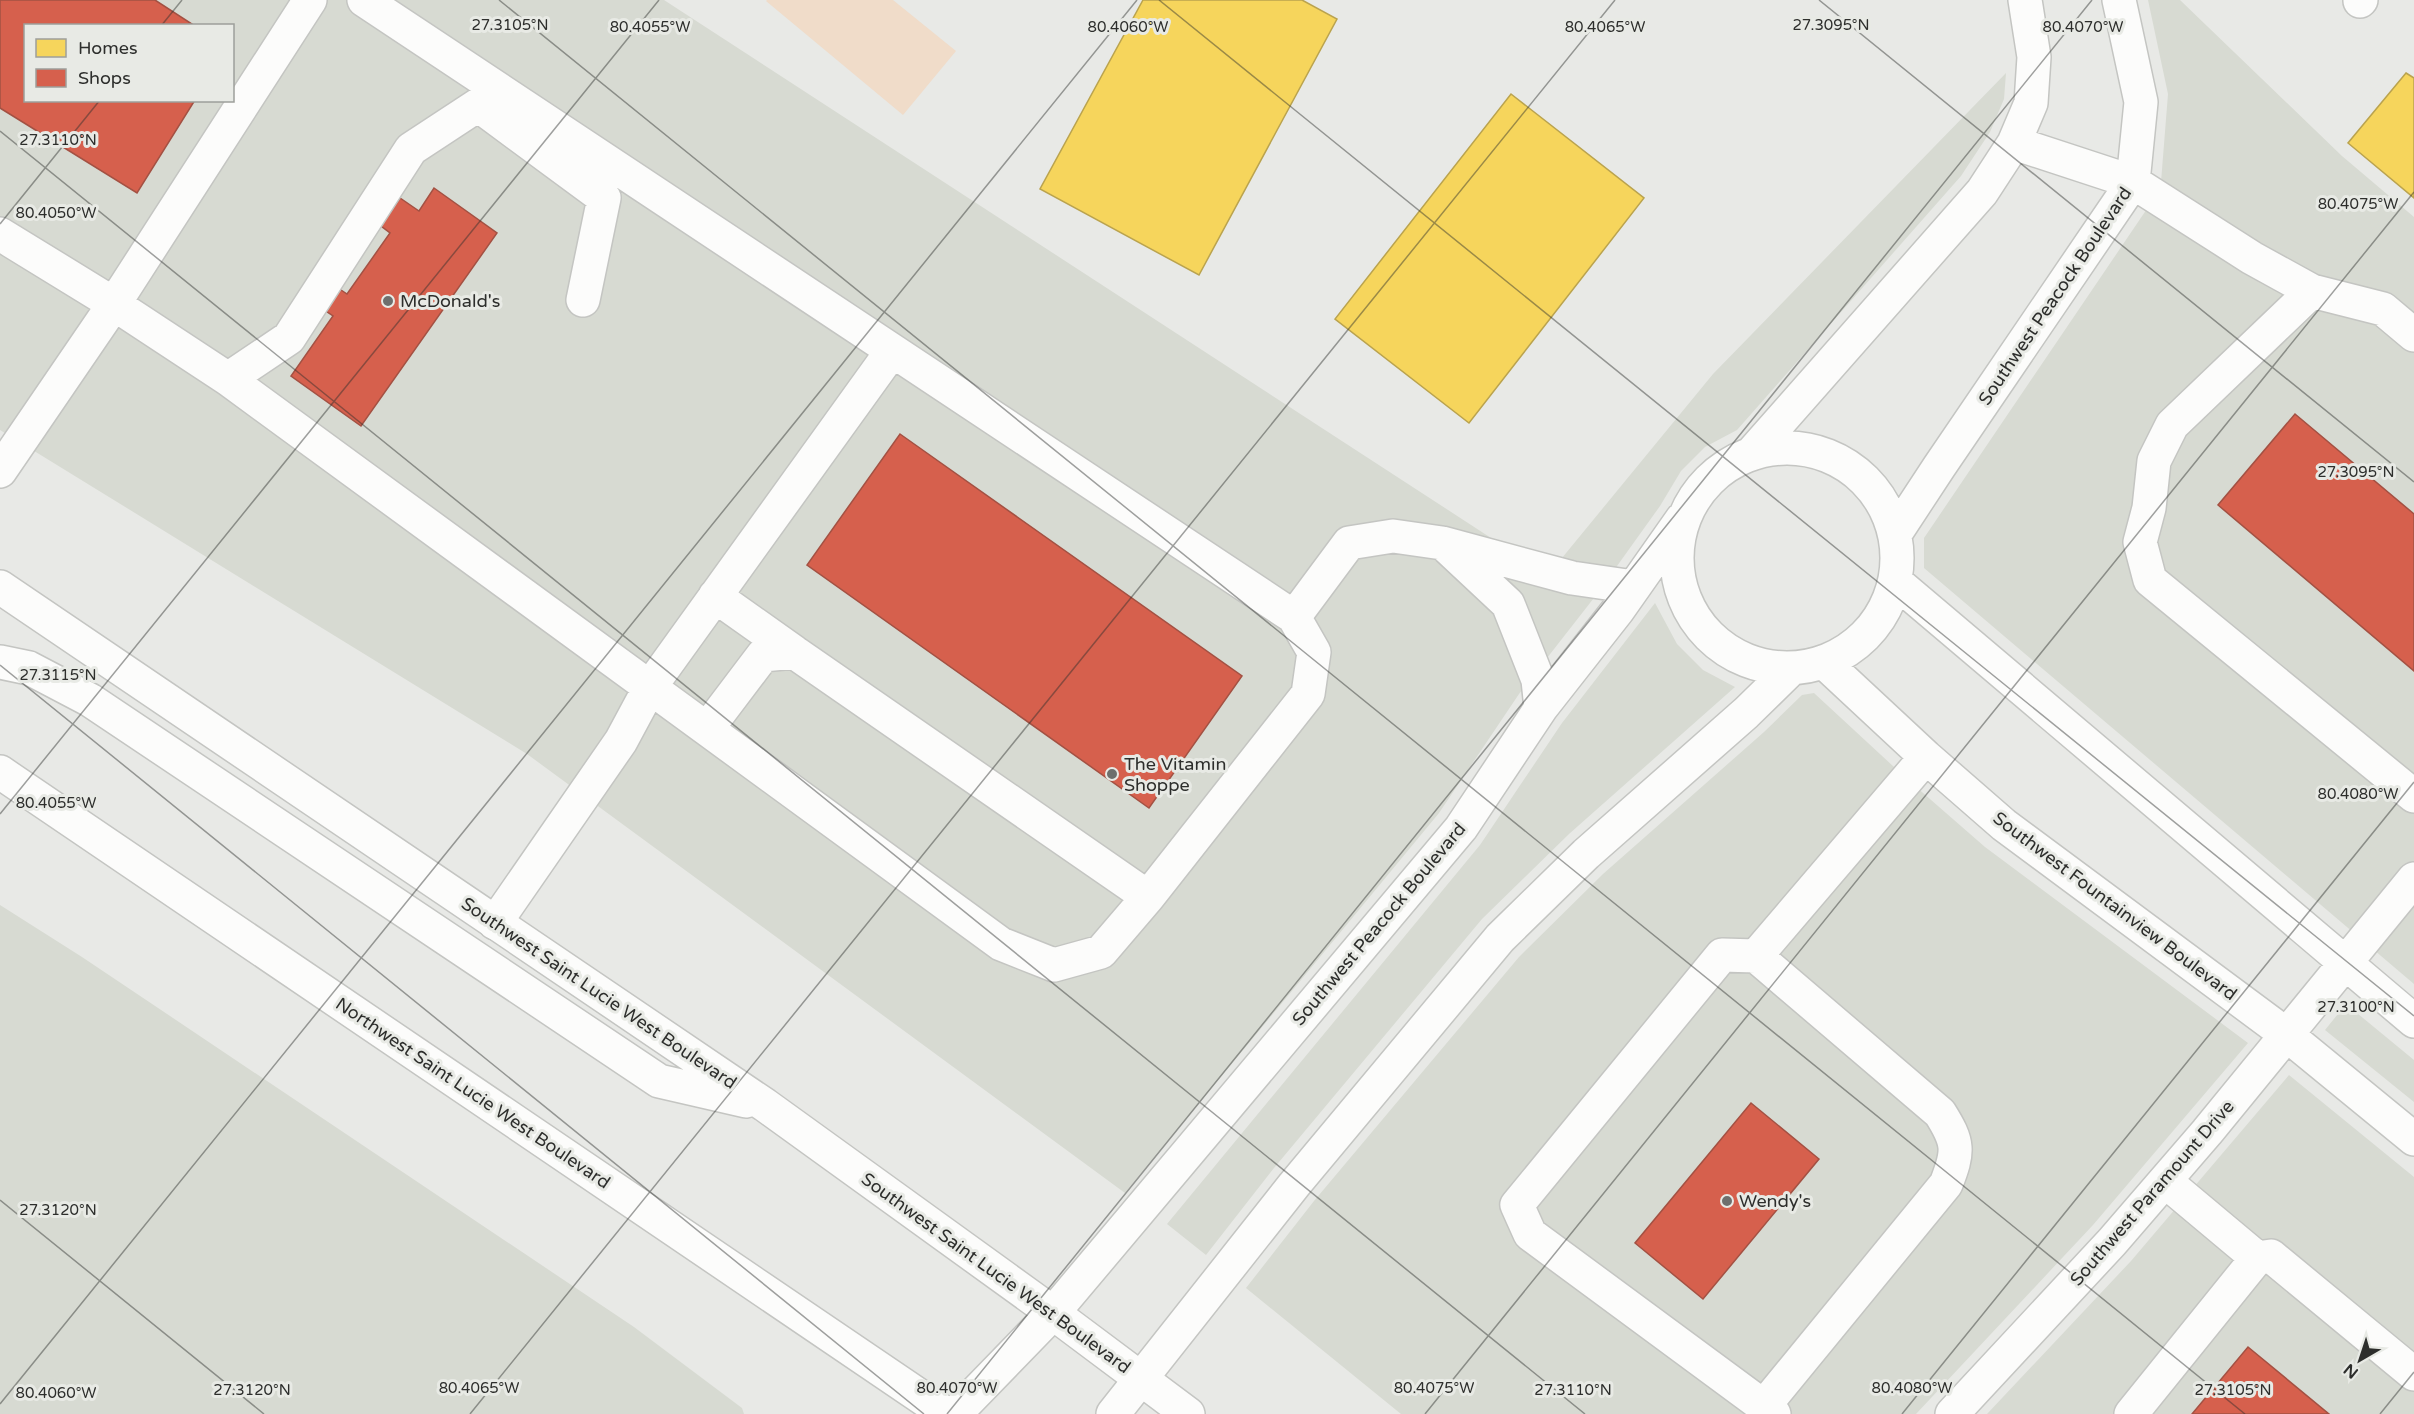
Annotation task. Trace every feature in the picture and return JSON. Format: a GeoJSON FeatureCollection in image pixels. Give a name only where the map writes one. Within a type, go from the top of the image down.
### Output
{"type":"FeatureCollection","features":[{"type":"Feature","properties":{"kind":"street"},"geometry":{"type":"LineString","coordinates":[[0,471],[114,304],[310,0]]}},
{"type":"Feature","properties":{"kind":"street"},"geometry":{"type":"LineString","coordinates":[[0,234],[114,304],[228,380],[1001,944],[1054,965],[1101,952],[1148,897],[1308,694],[1314,652],[1294,617],[363,0]]}},
{"type":"Feature","properties":{"kind":"street"},"geometry":{"type":"LineString","coordinates":[[1752,453],[1982,192],[2014,143],[2031,103],[2032,92],[2034,57],[2025,0]]}},
{"type":"Feature","properties":{"kind":"street","name":"Southwest Peacock Boulevard"},"geometry":{"type":"LineString","coordinates":[[1896,534],[2133,182],[2141,102],[2119,0]]}},
{"type":"Feature","properties":{"kind":"street"},"geometry":{"type":"LineString","coordinates":[[228,380],[289,338],[411,149],[478,105],[604,198],[583,300]]}},
{"type":"Feature","properties":{"kind":"street"},"geometry":{"type":"LineString","coordinates":[[2014,143],[2133,182],[2252,258],[2312,291],[2384,309],[2414,334]]}},
{"type":"Feature","properties":{"kind":"street"},"geometry":{"type":"LineString","coordinates":[[2312,291],[2172,425],[2154,461],[2149,508],[2140,542],[2150,580],[2414,796]]}},
{"type":"Feature","properties":{"kind":"street"},"geometry":{"type":"LineString","coordinates":[[495,923],[621,741],[650,687],[892,351]]}},
{"type":"Feature","properties":{"kind":"street"},"geometry":{"type":"LineString","coordinates":[[1789,447],[1825,454],[1858,472],[1882,501],[1896,534],[1898,558],[1896,582],[1882,617],[1858,645],[1825,663],[1791,669],[1755,665],[1723,649],[1697,623],[1681,590],[1676,554],[1682,519],[1698,490],[1723,467],[1752,453],[1789,447]]}},
{"type":"Feature","properties":{"kind":"street","name":"Southwest Peacock Boulevard"},"geometry":{"type":"LineString","coordinates":[[955,1414],[1053,1313],[1461,828],[1541,708],[1634,587],[1682,519]]}},
{"type":"Feature","properties":{"kind":"street"},"geometry":{"type":"LineString","coordinates":[[1294,617],[1349,543],[1393,536],[1443,543],[1572,578],[1634,587]]}},
{"type":"Feature","properties":{"kind":"street"},"geometry":{"type":"LineString","coordinates":[[1443,543],[1508,604],[1538,680],[1541,708]]}},
{"type":"Feature","properties":{"kind":"street"},"geometry":{"type":"LineString","coordinates":[[1896,582],[2414,1021]]}},
{"type":"Feature","properties":{"kind":"street","name":"Southwest Saint Lucie West Boulevard"},"geometry":{"type":"LineString","coordinates":[[0,587],[765,1106],[1053,1313],[1188,1414]]}},
{"type":"Feature","properties":{"kind":"street"},"geometry":{"type":"LineString","coordinates":[[715,596],[1148,897]]}},
{"type":"Feature","properties":{"kind":"street"},"geometry":{"type":"LineString","coordinates":[[707,729],[763,656],[794,652]]}},
{"type":"Feature","properties":{"kind":"street"},"geometry":{"type":"LineString","coordinates":[[0,662],[29,668],[90,700],[659,1081],[765,1106]]}},
{"type":"Feature","properties":{"kind":"street","name":"Southwest Fountainview Boulevard"},"geometry":{"type":"LineString","coordinates":[[1825,663],[1926,757],[2004,825],[2287,1035],[2414,1139]]}},
{"type":"Feature","properties":{"kind":"street"},"geometry":{"type":"LineString","coordinates":[[1113,1414],[1143,1379],[1294,1185],[1500,938],[1586,854],[1746,713],[1791,669]]}},
{"type":"Feature","properties":{"kind":"street"},"geometry":{"type":"LineString","coordinates":[[1756,956],[1926,757]]}},
{"type":"Feature","properties":{"kind":"street","name":"Northwest Saint Lucie West Boulevard"},"geometry":{"type":"LineString","coordinates":[[0,772],[946,1414]]}},
{"type":"Feature","properties":{"kind":"street","name":"Southwest Paramount Drive"},"geometry":{"type":"LineString","coordinates":[[1952,1414],[2112,1242],[2165,1181],[2414,879]]}},
{"type":"Feature","properties":{"kind":"street"},"geometry":{"type":"LineString","coordinates":[[1722,955],[1756,956],[1940,1113],[1954,1136],[1956,1160],[1946,1184],[1769,1410],[1530,1234],[1517,1205],[1722,955]]}},
{"type":"Feature","properties":{"kind":"street"},"geometry":{"type":"LineString","coordinates":[[2165,1181],[2257,1258]]}},
{"type":"Feature","properties":{"kind":"street"},"geometry":{"type":"LineString","coordinates":[[2131,1414],[2257,1258],[2271,1256],[2414,1374]]}},
{"type":"Feature","properties":{"kind":"shaded area"},"geometry":{"type":"Polygon","coordinates":[[[0,0],[664,0],[1548,575],[1713,374],[2006,73],[2004,99],[1990,132],[1961,176],[1737,430],[1705,447],[1681,471],[1660,506],[1597,594],[1519,694],[1439,813],[1125,1193],[527,754],[0,430],[0,0]]]}},
{"type":"Feature","properties":{"kind":"shaded area"},"geometry":{"type":"Polygon","coordinates":[[[767,0],[893,0],[956,51],[903,115],[767,0]]]}},
{"type":"Feature","properties":{"kind":"shaded area"},"geometry":{"type":"Polygon","coordinates":[[[2148,0],[2180,0],[2342,156],[2414,217],[2414,984],[1924,568],[1924,538],[2155,197],[2161,182],[2168,94],[2148,0]]]}},
{"type":"Feature","properties":{"kind":"shaded area"},"geometry":{"type":"Polygon","coordinates":[[[1655,603],[1677,644],[1703,670],[1735,687],[1569,834],[1482,919],[1274,1168],[1206,1255],[1167,1224],[1480,845],[1562,723],[1655,603]]]}},
{"type":"Feature","properties":{"kind":"shaded area"},"geometry":{"type":"Polygon","coordinates":[[[1814,693],[1985,847],[2248,1043],[2093,1225],[1916,1414],[1401,1414],[1246,1288],[1314,1201],[1519,957],[1603,874],[1764,732],[1802,695],[1814,693]]]}},
{"type":"Feature","properties":{"kind":"shaded area"},"geometry":{"type":"Polygon","coordinates":[[[0,905],[82,957],[634,1327],[742,1408],[744,1414],[0,1414],[0,905]]]}},
{"type":"Feature","properties":{"kind":"shaded area"},"geometry":{"type":"Polygon","coordinates":[[[2346,1004],[2414,1060],[2414,1102],[2325,1030],[2346,1004]]]}},
{"type":"Feature","properties":{"kind":"shaded area"},"geometry":{"type":"Polygon","coordinates":[[[2289,1075],[2414,1177],[2414,1414],[1987,1414],[2131,1261],[2289,1075]]]}},
{"type":"Feature","properties":{"kind":"building: Homes"},"geometry":{"type":"Polygon","coordinates":[[[1143,0],[1302,0],[1337,19],[1199,275],[1040,189],[1143,0]]]}},
{"type":"Feature","properties":{"kind":"building: Homes"},"geometry":{"type":"Polygon","coordinates":[[[2406,73],[2414,78],[2414,198],[2348,143],[2406,73]]]}},
{"type":"Feature","properties":{"kind":"building: Homes"},"geometry":{"type":"Polygon","coordinates":[[[1511,94],[1644,198],[1469,423],[1335,319],[1511,94]]]}},
{"type":"Feature","properties":{"kind":"building: Shops"},"geometry":{"type":"Polygon","coordinates":[[[0,0],[155,0],[192,24],[24,24],[24,102],[194,102],[137,193],[0,108],[0,0]]]}},
{"type":"Feature","properties":{"kind":"building: Shops","name":"McDonald's"},"geometry":{"type":"Polygon","coordinates":[[[434,188],[497,233],[361,426],[291,376],[333,316],[323,309],[338,288],[347,294],[390,233],[381,226],[400,198],[419,211],[434,188]]]}},
{"type":"Feature","properties":{"kind":"building: Shops"},"geometry":{"type":"Polygon","coordinates":[[[2295,414],[2414,514],[2414,671],[2218,505],[2295,414]]]}},
{"type":"Feature","properties":{"kind":"building: Shops"},"geometry":{"type":"Polygon","coordinates":[[[900,434],[1242,676],[1149,808],[807,565],[900,434]]]}},
{"type":"Feature","properties":{"kind":"building: Shops","name":"Wendy's"},"geometry":{"type":"Polygon","coordinates":[[[1751,1103],[1819,1159],[1703,1299],[1635,1243],[1751,1103]]]}},
{"type":"Feature","properties":{"kind":"building: Shops"},"geometry":{"type":"Polygon","coordinates":[[[2248,1347],[2329,1414],[2192,1414],[2248,1347]]]}},
{"type":"Feature","properties":{"kind":"place","name":"McDonald's"},"geometry":{"type":"Point","coordinates":[388,301]}},
{"type":"Feature","properties":{"kind":"place","name":"The Vitamin Shoppe"},"geometry":{"type":"Point","coordinates":[1112,774]}},
{"type":"Feature","properties":{"kind":"place","name":"Wendy's"},"geometry":{"type":"Point","coordinates":[1727,1201]}}]}
